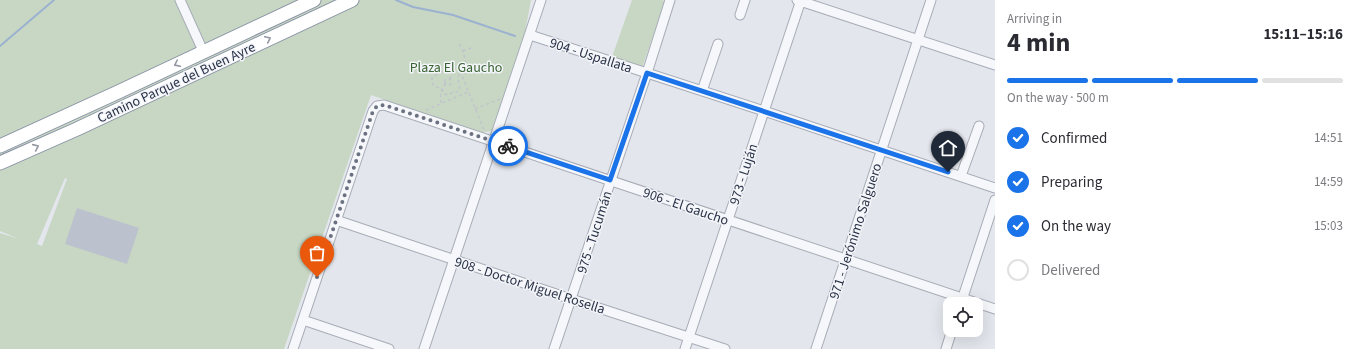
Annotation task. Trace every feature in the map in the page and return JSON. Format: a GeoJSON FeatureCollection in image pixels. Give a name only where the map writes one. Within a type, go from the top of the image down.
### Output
{"type":"FeatureCollection","features":[{"type":"Feature","properties":{"kind":"highway","name":"Camino Parque del Buen Ayre"},"geometry":{"type":"LineString","coordinates":[[0,146],[314,0]]}},
{"type":"Feature","properties":{"kind":"highway","name":"Camino Parque del Buen Ayre"},"geometry":{"type":"LineString","coordinates":[[0,163],[77,129],[352,0]]}},
{"type":"Feature","properties":{"kind":"street"},"geometry":{"type":"LineString","coordinates":[[180,0],[204,51]]}},
{"type":"Feature","properties":{"kind":"street"},"geometry":{"type":"LineString","coordinates":[[424,349],[542,0]]}},
{"type":"Feature","properties":{"kind":"street","name":"975 - Tucumán"},"geometry":{"type":"LineString","coordinates":[[554,349],[670,0]]}},
{"type":"Feature","properties":{"kind":"street"},"geometry":{"type":"LineString","coordinates":[[740,15],[745,0]]}},
{"type":"Feature","properties":{"kind":"street"},"geometry":{"type":"LineString","coordinates":[[800,0],[995,65]]}},
{"type":"Feature","properties":{"kind":"street","name":"973 - Luján"},"geometry":{"type":"LineString","coordinates":[[685,349],[800,0]]}},
{"type":"Feature","properties":{"kind":"street","name":"971 - Jerónimo Salguero"},"geometry":{"type":"LineString","coordinates":[[816,349],[931,0]]}},
{"type":"Feature","properties":{"kind":"street","name":"904 - Uspallata"},"geometry":{"type":"LineString","coordinates":[[530,35],[995,188]]}},
{"type":"Feature","properties":{"kind":"street"},"geometry":{"type":"LineString","coordinates":[[702,91],[718,44]]}},
{"type":"Feature","properties":{"kind":"street","name":"906 - El Gaucho"},"geometry":{"type":"LineString","coordinates":[[336,220],[373,111],[377,106],[384,105],[846,259],[950,297]]}},
{"type":"Feature","properties":{"kind":"street"},"geometry":{"type":"LineString","coordinates":[[961,176],[979,126]]}},
{"type":"Feature","properties":{"kind":"street"},"geometry":{"type":"LineString","coordinates":[[962,297],[995,200]]}},
{"type":"Feature","properties":{"kind":"street"},"geometry":{"type":"LineString","coordinates":[[293,349],[336,220]]}},
{"type":"Feature","properties":{"kind":"street","name":"908 - Doctor Miguel Rosella"},"geometry":{"type":"LineString","coordinates":[[336,220],[725,349]]}},
{"type":"Feature","properties":{"kind":"street","name":"906 - El Gaucho"},"geometry":{"type":"LineString","coordinates":[[983,306],[995,309]]}},
{"type":"Feature","properties":{"kind":"street"},"geometry":{"type":"LineString","coordinates":[[303,320],[389,349]]}},
{"type":"Feature","properties":{"kind":"street"},"geometry":{"type":"LineString","coordinates":[[946,349],[950,337]]}},
{"type":"Feature","properties":{"kind":"path"},"geometry":{"type":"LineString","coordinates":[[458,41],[463,51],[466,64],[459,72],[459,91],[453,92],[451,95],[444,94],[442,89],[433,84],[431,80],[432,77],[445,70],[459,72]]}},
{"type":"Feature","properties":{"kind":"path"},"geometry":{"type":"LineString","coordinates":[[463,51],[474,47]]}},
{"type":"Feature","properties":{"kind":"path"},"geometry":{"type":"LineString","coordinates":[[446,84],[448,85],[451,83],[451,74],[454,72]]}},
{"type":"Feature","properties":{"kind":"path"},"geometry":{"type":"LineString","coordinates":[[459,72],[486,134]]}},
{"type":"Feature","properties":{"kind":"path"},"geometry":{"type":"LineString","coordinates":[[441,103],[440,98],[442,89],[446,84],[445,80],[447,78],[450,79]]}},
{"type":"Feature","properties":{"kind":"path"},"geometry":{"type":"LineString","coordinates":[[420,113],[468,92]]}},
{"type":"Feature","properties":{"kind":"path"},"geometry":{"type":"LineString","coordinates":[[475,109],[502,98],[500,105]]}},
{"type":"Feature","properties":{"kind":"green space","name":"Plaza El Gaucho"},"geometry":{"type":"Polygon","coordinates":[[[0,0],[531,0],[525,32],[493,130],[482,133],[371,95],[284,349],[0,349],[0,233],[19,239],[0,231],[0,0]],[[65,178],[37,244],[42,246],[67,179],[65,178]]]}},
{"type":"Feature","properties":{"kind":"green space"},"geometry":{"type":"Polygon","coordinates":[[[632,0],[665,1],[642,68],[612,57],[632,0]]]}},
{"type":"Feature","properties":{"kind":"building"},"geometry":{"type":"Polygon","coordinates":[[[77,208],[139,228],[127,264],[65,244],[77,208]]]}},
{"type":"Feature","properties":{"kind":"waterway"},"geometry":{"type":"LineString","coordinates":[[0,46],[54,0]]}},
{"type":"Feature","properties":{"kind":"waterway"},"geometry":{"type":"LineString","coordinates":[[396,0],[413,7],[453,15],[515,36]]}},
{"type":"Feature","properties":{"kind":"way so far"},"geometry":{"type":"LineString","coordinates":[[317,277],[373,111],[377,106],[384,105],[508,146]]}},
{"type":"Feature","properties":{"kind":"route"},"geometry":{"type":"LineString","coordinates":[[508,146],[610,180],[647,73],[948,172]]}}]}
